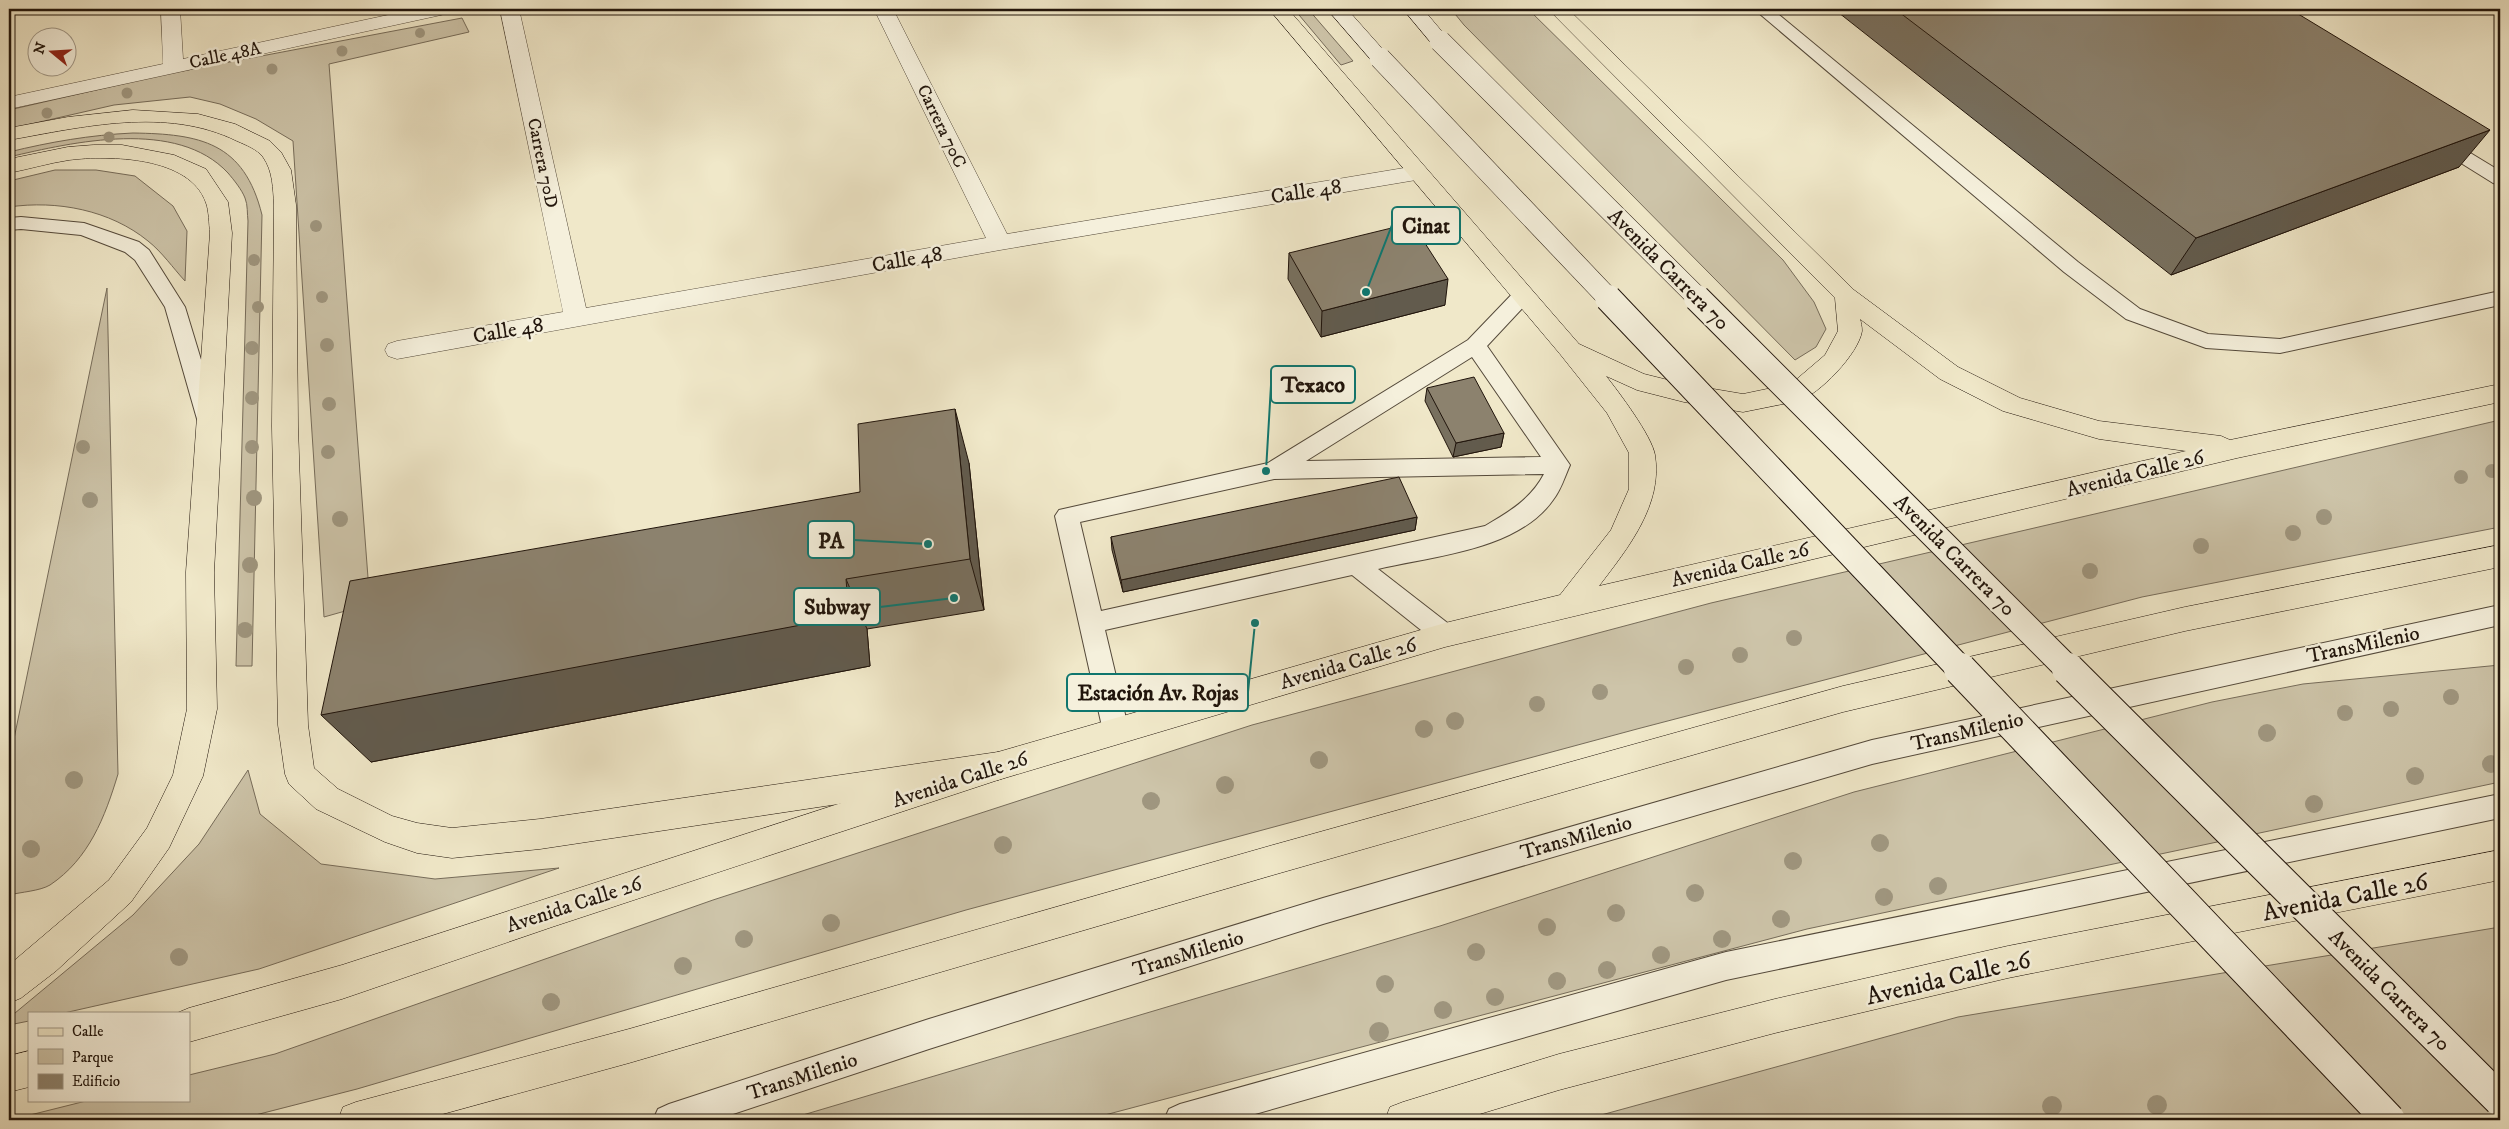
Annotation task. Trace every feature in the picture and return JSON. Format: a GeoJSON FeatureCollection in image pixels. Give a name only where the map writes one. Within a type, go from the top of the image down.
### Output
{"type":"FeatureCollection","features":[{"type":"Feature","properties":{"kind":"main road"},"geometry":{"type":"LineString","coordinates":[[170,9],[173,66]]}},
{"type":"Feature","properties":{"kind":"main road","name":"Calle 48A"},"geometry":{"type":"LineString","coordinates":[[9,103],[441,9]]}},
{"type":"Feature","properties":{"kind":"main road","name":"Carrera 70D"},"geometry":{"type":"LineString","coordinates":[[509,9],[576,318]]}},
{"type":"Feature","properties":{"kind":"main road","name":"Carrera 70C"},"geometry":{"type":"LineString","coordinates":[[883,9],[1000,243]]}},
{"type":"Feature","properties":{"kind":"main road"},"geometry":{"type":"LineString","coordinates":[[1278,9],[1569,348],[1617,407],[1642,454],[1642,489],[1622,536],[1569,604]]}},
{"type":"Feature","properties":{"kind":"main road"},"geometry":{"type":"LineString","coordinates":[[1337,9],[1380,58],[2388,1120]]}},
{"type":"Feature","properties":{"kind":"main road","name":"Avenida Carrera 70"},"geometry":{"type":"LineString","coordinates":[[1413,9],[1440,41],[2500,1100]]}},
{"type":"Feature","properties":{"kind":"main road"},"geometry":{"type":"LineString","coordinates":[[1557,9],[1846,296],[1949,373],[2012,405],[2099,430],[2237,448]]}},
{"type":"Feature","properties":{"kind":"main road"},"geometry":{"type":"LineString","coordinates":[[9,134],[62,124],[114,118],[166,117],[192,121],[241,133],[269,150],[283,174],[285,204],[285,426],[293,725],[300,774],[327,799],[385,828],[417,838],[452,843],[540,834],[998,766]]}},
{"type":"Feature","properties":{"kind":"main road"},"geometry":{"type":"LineString","coordinates":[[9,166],[68,154],[122,152],[174,162],[198,174],[217,202],[221,233],[200,572],[202,709],[188,776],[158,838],[120,891],[44,959],[9,986]]}},
{"type":"Feature","properties":{"kind":"main road","name":"Calle 48"},"geometry":{"type":"LineString","coordinates":[[397,350],[1000,243],[1416,172]]}},
{"type":"Feature","properties":{"kind":"main road"},"geometry":{"type":"LineString","coordinates":[[1569,348],[1637,381],[1684,394],[1743,403],[1798,392],[1834,361],[1850,331],[1846,296]]}},
{"type":"Feature","properties":{"kind":"main road","name":"Avenida Calle 26"},"geometry":{"type":"LineString","coordinates":[[190,1025],[342,982],[561,908],[998,766],[1445,636],[1569,604],[2237,448],[2500,392]]}},
{"type":"Feature","properties":{"kind":"main road"},"geometry":{"type":"LineString","coordinates":[[356,1120],[629,1046],[1273,860],[1843,699],[2185,619],[2500,556]]}},
{"type":"Feature","properties":{"kind":"main road","name":"Avenida Calle 26"},"geometry":{"type":"LineString","coordinates":[[1403,1120],[1559,1072],[1775,1016],[2008,962],[2500,865]]}},
{"type":"Feature","properties":{"kind":"main road"},"geometry":{"type":"LineString","coordinates":[[9,1074],[28,1069]]}},
{"type":"Feature","properties":{"kind":"lane"},"geometry":{"type":"LineString","coordinates":[[1762,9],[2070,267],[2133,314],[2206,341],[2280,346],[2500,298]]}},
{"type":"Feature","properties":{"kind":"lane"},"geometry":{"type":"LineString","coordinates":[[2425,133],[2500,179]]}},
{"type":"Feature","properties":{"kind":"lane"},"geometry":{"type":"LineString","coordinates":[[9,224],[21,223],[84,229],[132,248],[142,254],[175,307],[209,425]]}},
{"type":"Feature","properties":{"kind":"lane"},"geometry":{"type":"LineString","coordinates":[[1274,470],[1475,345],[1523,296]]}},
{"type":"Feature","properties":{"kind":"lane"},"geometry":{"type":"LineString","coordinates":[[1475,345],[1559,465]]}},
{"type":"Feature","properties":{"kind":"lane"},"geometry":{"type":"LineString","coordinates":[[1116,731],[1068,516],[1274,470],[1559,465]]}},
{"type":"Feature","properties":{"kind":"lane"},"geometry":{"type":"LineString","coordinates":[[1093,623],[1491,534],[1522,516],[1545,494],[1559,465]]}},
{"type":"Feature","properties":{"kind":"lane"},"geometry":{"type":"LineString","coordinates":[[1357,565],[1445,636]]}},
{"type":"Feature","properties":{"kind":"lane","name":"TransMilenio"},"geometry":{"type":"LineString","coordinates":[[669,1120],[929,1034],[1323,911],[1872,752],[2217,675],[2500,615]]}},
{"type":"Feature","properties":{"kind":"lane"},"geometry":{"type":"LineString","coordinates":[[1180,1120],[1726,966],[2500,806]]}},
{"type":"Feature","properties":{"kind":"green space"},"geometry":{"type":"Polygon","coordinates":[[[1294,9],[1308,9],[1353,61],[1341,65],[1294,9]]]}},
{"type":"Feature","properties":{"kind":"green space"},"geometry":{"type":"Polygon","coordinates":[[[1451,9],[1528,9],[1783,260],[1814,302],[1826,329],[1816,347],[1795,360],[1464,25],[1451,9]]]}},
{"type":"Feature","properties":{"kind":"green space"},"geometry":{"type":"Polygon","coordinates":[[[462,18],[469,32],[329,64],[370,604],[324,617],[293,141],[256,119],[220,104],[190,97],[114,105],[9,129],[9,110],[161,75],[462,18]]]}},
{"type":"Feature","properties":{"kind":"green space"},"geometry":{"type":"Polygon","coordinates":[[[133,133],[179,136],[199,140],[216,147],[231,157],[244,172],[254,191],[262,215],[252,666],[236,666],[248,221],[247,204],[244,195],[228,173],[207,156],[181,145],[153,140],[93,141],[63,145],[9,157],[9,152],[55,142],[101,135],[133,133]]]}},
{"type":"Feature","properties":{"kind":"green space"},"geometry":{"type":"Polygon","coordinates":[[[55,170],[96,170],[135,176],[173,206],[187,231],[185,281],[153,245],[133,230],[117,222],[100,215],[64,207],[27,205],[9,207],[9,181],[55,170]]]}},
{"type":"Feature","properties":{"kind":"green space"},"geometry":{"type":"Polygon","coordinates":[[[107,288],[118,774],[94,836],[75,863],[64,875],[46,887],[9,895],[9,763],[107,288]]]}},
{"type":"Feature","properties":{"kind":"green space"},"geometry":{"type":"Polygon","coordinates":[[[2500,420],[2500,527],[2142,597],[1637,729],[966,910],[357,1089],[236,1120],[10,1120],[82,1102],[190,1102],[190,1075],[275,1054],[713,900],[1252,725],[1711,603],[2500,420]]]}},
{"type":"Feature","properties":{"kind":"green space"},"geometry":{"type":"Polygon","coordinates":[[[2500,665],[2500,782],[1807,929],[1086,1120],[786,1120],[1440,926],[1854,792],[2212,702],[2303,684],[2500,665]]]}},
{"type":"Feature","properties":{"kind":"green space"},"geometry":{"type":"Polygon","coordinates":[[[248,770],[260,814],[321,864],[435,879],[559,868],[259,969],[68,1012],[28,1012],[28,1021],[9,1025],[9,1018],[133,915],[199,844],[248,770]]]}},
{"type":"Feature","properties":{"kind":"green space"},"geometry":{"type":"Polygon","coordinates":[[[2500,927],[2500,1120],[1583,1120],[1958,1017],[2500,927]]]}},
{"type":"Feature","properties":{"kind":"building"},"geometry":{"type":"Polygon","coordinates":[[[1895,9],[2290,9],[2490,130],[2196,238],[1895,9]]]}},
{"type":"Feature","properties":{"kind":"building"},"geometry":{"type":"Polygon","coordinates":[[[1412,223],[1448,279],[1322,311],[1289,253],[1412,223]]]}},
{"type":"Feature","properties":{"kind":"building"},"geometry":{"type":"Polygon","coordinates":[[[1474,377],[1504,433],[1456,443],[1427,388],[1474,377]]]}},
{"type":"Feature","properties":{"kind":"building"},"geometry":{"type":"Polygon","coordinates":[[[955,409],[970,559],[846,579],[849,616],[321,715],[350,581],[860,492],[858,424],[955,409]]]}},
{"type":"Feature","properties":{"kind":"building"},"geometry":{"type":"Polygon","coordinates":[[[1399,477],[1417,517],[1121,580],[1111,537],[1399,477]]]}},
{"type":"Feature","properties":{"kind":"place","name":"Cinat"},"geometry":{"type":"Point","coordinates":[1366,292]}},
{"type":"Feature","properties":{"kind":"place","name":"Texaco"},"geometry":{"type":"Point","coordinates":[1266,471]}},
{"type":"Feature","properties":{"kind":"place","name":"PA"},"geometry":{"type":"Point","coordinates":[928,544]}},
{"type":"Feature","properties":{"kind":"place","name":"Subway"},"geometry":{"type":"Point","coordinates":[954,598]}},
{"type":"Feature","properties":{"kind":"place","name":"Estación Av. Rojas"},"geometry":{"type":"Point","coordinates":[1255,623]}}]}
